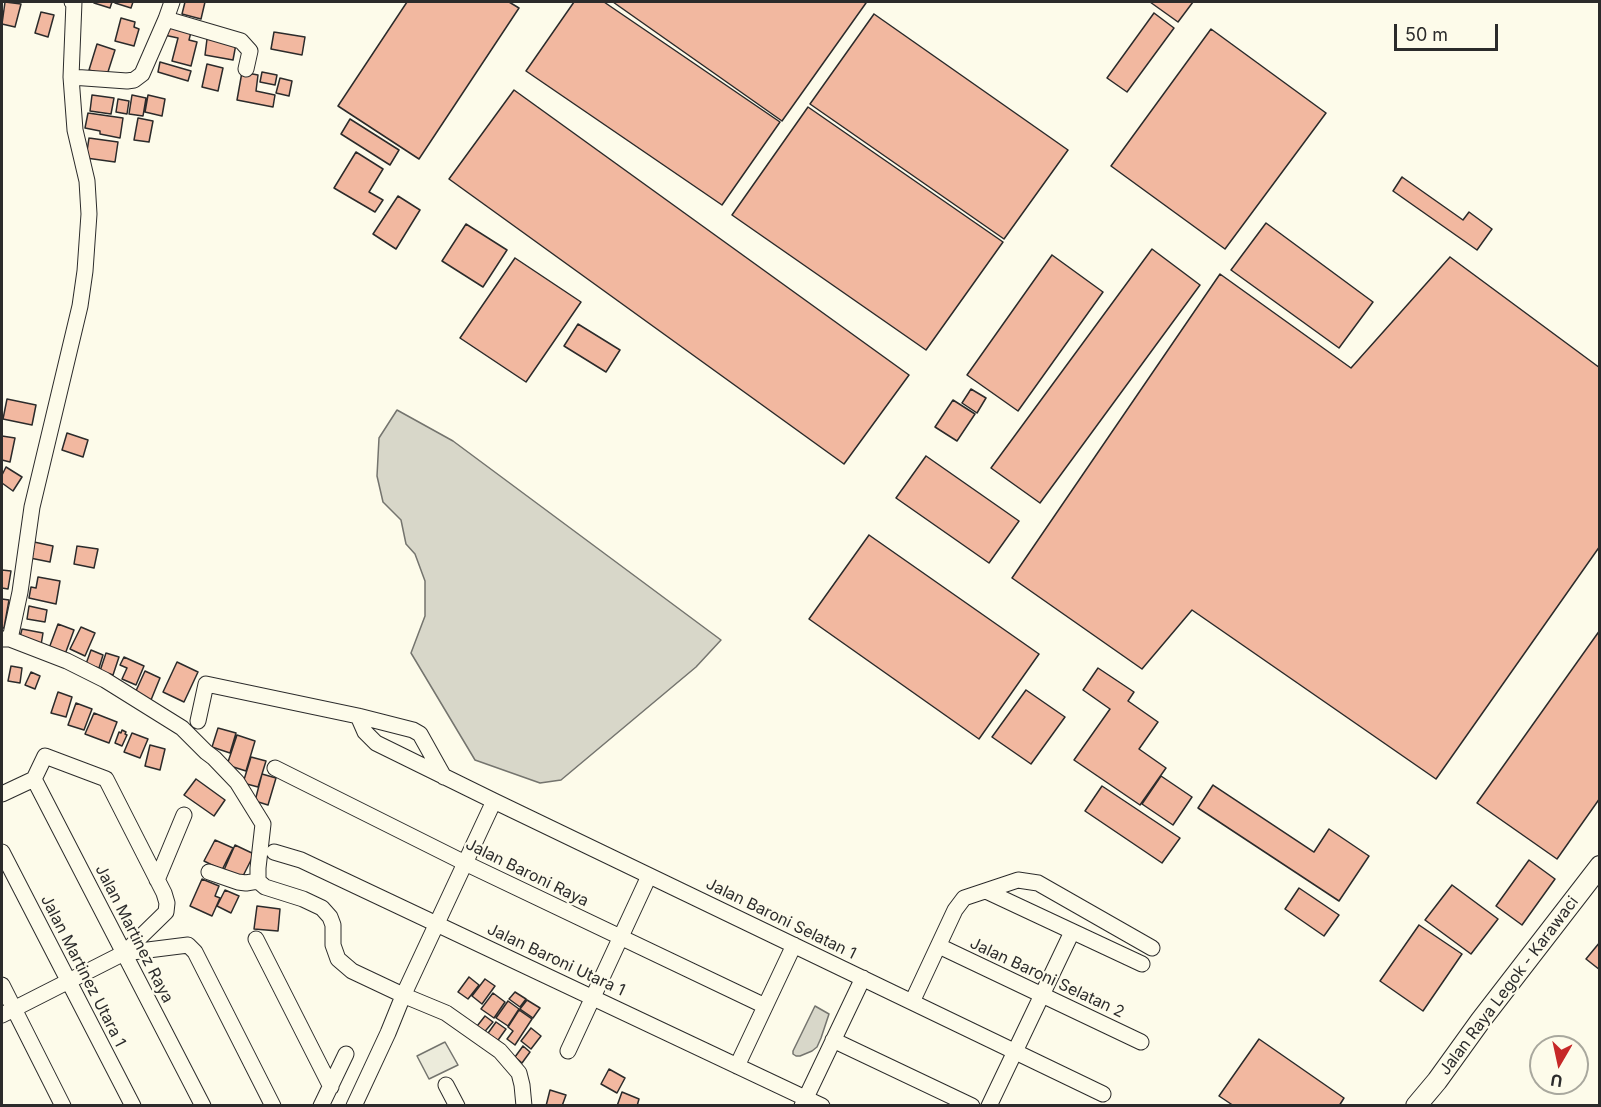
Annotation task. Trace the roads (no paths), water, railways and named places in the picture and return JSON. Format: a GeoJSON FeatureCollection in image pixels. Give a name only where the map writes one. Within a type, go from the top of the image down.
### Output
{"type":"FeatureCollection","features":[{"type":"Feature","properties":{"kind":"main road","name":"Jalan Raya Legok - Karawaci"},"geometry":{"type":"LineString","coordinates":[[1416,1106],[1599,867]]}},
{"type":"Feature","properties":{"kind":"street"},"geometry":{"type":"LineString","coordinates":[[72,2],[74,2],[71,77],[75,130],[88,192],[89,214],[85,272],[80,306],[32,507],[20,592],[6,639],[67,661],[105,680],[182,728],[237,782],[264,824],[258,881],[265,887],[303,899],[322,908],[330,917],[333,925],[333,945],[338,959],[352,971],[403,996],[446,1013],[500,1051],[519,1073],[524,1106]]}},
{"type":"Feature","properties":{"kind":"street"},"geometry":{"type":"LineString","coordinates":[[71,77],[134,80],[142,74],[172,2]]}},
{"type":"Feature","properties":{"kind":"street"},"geometry":{"type":"LineString","coordinates":[[166,19],[241,41],[250,51],[246,69]]}},
{"type":"Feature","properties":{"kind":"street"},"geometry":{"type":"LineString","coordinates":[[198,721],[206,684],[358,716],[413,730],[420,734],[444,777]]}},
{"type":"Feature","properties":{"kind":"street","name":"Jalan Baroni Selatan 1"},"geometry":{"type":"LineString","coordinates":[[358,716],[365,732],[376,743],[1102,1094]]}},
{"type":"Feature","properties":{"kind":"street"},"geometry":{"type":"LineString","coordinates":[[2,794],[34,778],[45,756],[106,779],[167,903],[166,912],[124,953],[8,1012]]}},
{"type":"Feature","properties":{"kind":"street","name":"Jalan Baroni Raya"},"geometry":{"type":"LineString","coordinates":[[275,768],[465,863],[765,1006]]}},
{"type":"Feature","properties":{"kind":"street","name":"Jalan Martinez Raya"},"geometry":{"type":"LineString","coordinates":[[34,778],[203,1106]]}},
{"type":"Feature","properties":{"kind":"street"},"geometry":{"type":"LineString","coordinates":[[354,1106],[494,801]]}},
{"type":"Feature","properties":{"kind":"street"},"geometry":{"type":"LineString","coordinates":[[157,880],[184,815]]}},
{"type":"Feature","properties":{"kind":"street","name":"Jalan Martinez Utara 1"},"geometry":{"type":"LineString","coordinates":[[2,852],[133,1106]]}},
{"type":"Feature","properties":{"kind":"street","name":"Jalan Baroni Utara 1"},"geometry":{"type":"LineString","coordinates":[[273,852],[301,860],[737,1066],[804,1102],[822,1106]]}},
{"type":"Feature","properties":{"kind":"street"},"geometry":{"type":"LineString","coordinates":[[209,872],[246,884],[258,881]]}},
{"type":"Feature","properties":{"kind":"street"},"geometry":{"type":"LineString","coordinates":[[568,1050],[649,876]]}},
{"type":"Feature","properties":{"kind":"street"},"geometry":{"type":"LineString","coordinates":[[912,1002],[955,910],[964,898],[1018,880],[1038,883],[1152,948]]}},
{"type":"Feature","properties":{"kind":"street"},"geometry":{"type":"LineString","coordinates":[[986,891],[1142,964]]}},
{"type":"Feature","properties":{"kind":"street"},"geometry":{"type":"LineString","coordinates":[[989,1106],[1072,932]]}},
{"type":"Feature","properties":{"kind":"street"},"geometry":{"type":"LineString","coordinates":[[256,939],[331,1087]]}},
{"type":"Feature","properties":{"kind":"street"},"geometry":{"type":"LineString","coordinates":[[124,953],[188,945],[195,952],[273,1106]]}},
{"type":"Feature","properties":{"kind":"street"},"geometry":{"type":"LineString","coordinates":[[737,1066],[794,945]]}},
{"type":"Feature","properties":{"kind":"street","name":"Jalan Baroni Selatan 2"},"geometry":{"type":"LineString","coordinates":[[939,946],[1141,1042]]}},
{"type":"Feature","properties":{"kind":"street"},"geometry":{"type":"LineString","coordinates":[[804,1102],[863,978]]}},
{"type":"Feature","properties":{"kind":"street"},"geometry":{"type":"LineString","coordinates":[[2,985],[8,1012],[63,1106]]}},
{"type":"Feature","properties":{"kind":"street"},"geometry":{"type":"LineString","coordinates":[[833,1040],[972,1106]]}},
{"type":"Feature","properties":{"kind":"street"},"geometry":{"type":"LineString","coordinates":[[321,1106],[346,1054]]}},
{"type":"Feature","properties":{"kind":"street"},"geometry":{"type":"LineString","coordinates":[[446,1085],[456,1106]]}}]}
